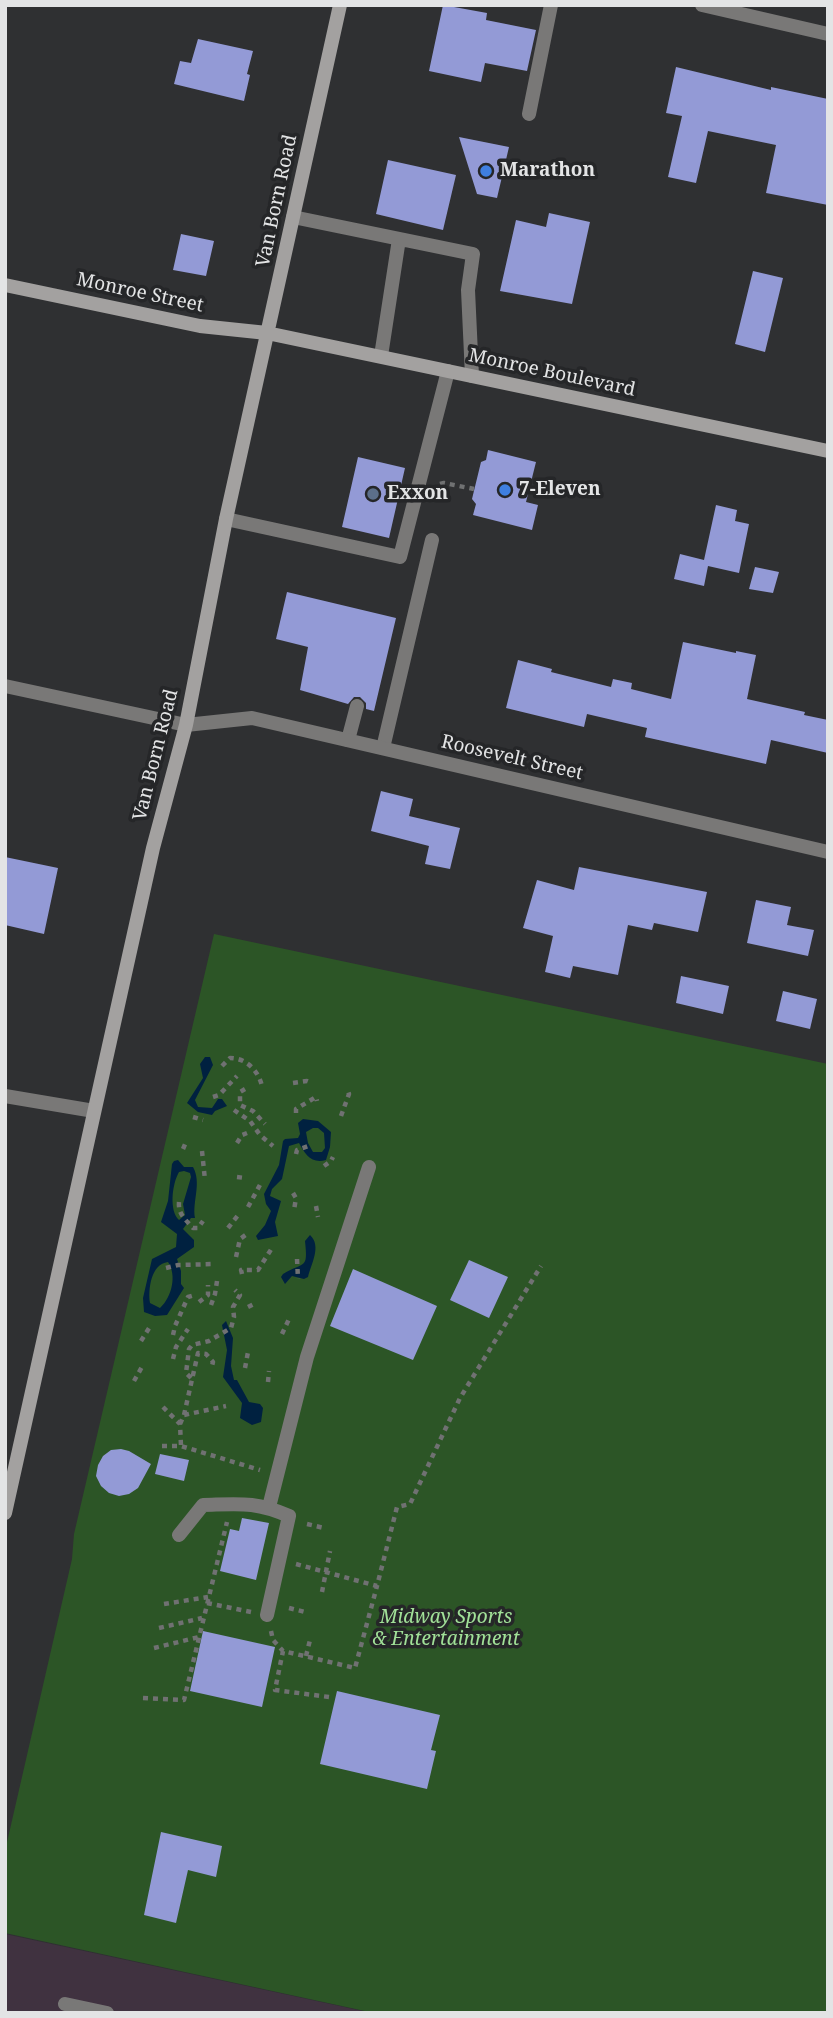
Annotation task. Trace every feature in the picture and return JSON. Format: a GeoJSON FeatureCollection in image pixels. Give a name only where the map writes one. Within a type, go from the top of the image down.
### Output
{"type":"FeatureCollection","features":[{"type":"Feature","properties":{"kind":"main road","name":"Van Born Road"},"geometry":{"type":"LineString","coordinates":[[6,1503],[153,848],[186,725],[226,519],[340,5]]}},
{"type":"Feature","properties":{"kind":"main road","name":"Monroe Street"},"geometry":{"type":"LineString","coordinates":[[5,285],[200,326],[267,333]]}},
{"type":"Feature","properties":{"kind":"main road","name":"Monroe Boulevard"},"geometry":{"type":"LineString","coordinates":[[267,333],[828,451]]}},
{"type":"Feature","properties":{"kind":"street"},"geometry":{"type":"LineString","coordinates":[[529,114],[551,5]]}},
{"type":"Feature","properties":{"kind":"street"},"geometry":{"type":"LineString","coordinates":[[702,5],[828,34]]}},
{"type":"Feature","properties":{"kind":"street"},"geometry":{"type":"LineString","coordinates":[[293,217],[473,254],[468,290],[472,376]]}},
{"type":"Feature","properties":{"kind":"street"},"geometry":{"type":"LineString","coordinates":[[380,356],[399,239]]}},
{"type":"Feature","properties":{"kind":"street"},"geometry":{"type":"LineString","coordinates":[[226,519],[400,557],[448,371]]}},
{"type":"Feature","properties":{"kind":"street"},"geometry":{"type":"LineString","coordinates":[[383,748],[432,540]]}},
{"type":"Feature","properties":{"kind":"street","name":"Roosevelt Street"},"geometry":{"type":"LineString","coordinates":[[5,686],[186,725],[252,718],[828,852]]}},
{"type":"Feature","properties":{"kind":"street"},"geometry":{"type":"LineString","coordinates":[[348,740],[357,706]]}},
{"type":"Feature","properties":{"kind":"street"},"geometry":{"type":"LineString","coordinates":[[5,1096],[94,1111]]}},
{"type":"Feature","properties":{"kind":"street"},"geometry":{"type":"LineString","coordinates":[[269,1507],[307,1357],[369,1167]]}},
{"type":"Feature","properties":{"kind":"street"},"geometry":{"type":"LineString","coordinates":[[179,1535],[204,1506],[239,1502],[269,1507],[289,1516],[267,1615]]}},
{"type":"Feature","properties":{"kind":"street"},"geometry":{"type":"LineString","coordinates":[[65,2004],[107,2013]]}},
{"type":"Feature","properties":{"kind":"path"},"geometry":{"type":"LineString","coordinates":[[222,1066],[230,1058],[238,1058],[260,1077],[262,1086]]}},
{"type":"Feature","properties":{"kind":"path"},"geometry":{"type":"LineString","coordinates":[[213,1097],[237,1076]]}},
{"type":"Feature","properties":{"kind":"path"},"geometry":{"type":"LineString","coordinates":[[293,1083],[312,1083]]}},
{"type":"Feature","properties":{"kind":"path"},"geometry":{"type":"LineString","coordinates":[[245,1088],[240,1092],[240,1105],[253,1111],[265,1124]]}},
{"type":"Feature","properties":{"kind":"path"},"geometry":{"type":"LineString","coordinates":[[341,1116],[348,1091]]}},
{"type":"Feature","properties":{"kind":"path"},"geometry":{"type":"LineString","coordinates":[[296,1113],[296,1109],[316,1097]]}},
{"type":"Feature","properties":{"kind":"path"},"geometry":{"type":"LineString","coordinates":[[234,1110],[250,1121],[260,1135],[273,1146]]}},
{"type":"Feature","properties":{"kind":"path"},"geometry":{"type":"LineString","coordinates":[[193,1117],[203,1120]]}},
{"type":"Feature","properties":{"kind":"path"},"geometry":{"type":"LineString","coordinates":[[237,1143],[242,1135],[247,1133]]}},
{"type":"Feature","properties":{"kind":"path"},"geometry":{"type":"LineString","coordinates":[[183,1149],[186,1142]]}},
{"type":"Feature","properties":{"kind":"path"},"geometry":{"type":"LineString","coordinates":[[296,1154],[310,1145]]}},
{"type":"Feature","properties":{"kind":"path"},"geometry":{"type":"LineString","coordinates":[[202,1151],[205,1180]]}},
{"type":"Feature","properties":{"kind":"path"},"geometry":{"type":"LineString","coordinates":[[324,1166],[333,1157]]}},
{"type":"Feature","properties":{"kind":"path"},"geometry":{"type":"LineString","coordinates":[[237,1177],[245,1178]]}},
{"type":"Feature","properties":{"kind":"path"},"geometry":{"type":"LineString","coordinates":[[248,1207],[261,1183]]}},
{"type":"Feature","properties":{"kind":"path"},"geometry":{"type":"LineString","coordinates":[[293,1193],[296,1198],[294,1210]]}},
{"type":"Feature","properties":{"kind":"path"},"geometry":{"type":"LineString","coordinates":[[179,1202],[181,1216],[190,1224],[198,1228],[202,1221]]}},
{"type":"Feature","properties":{"kind":"path"},"geometry":{"type":"LineString","coordinates":[[316,1206],[318,1217]]}},
{"type":"Feature","properties":{"kind":"path"},"geometry":{"type":"LineString","coordinates":[[228,1228],[239,1214]]}},
{"type":"Feature","properties":{"kind":"path"},"geometry":{"type":"LineString","coordinates":[[236,1255],[240,1239],[247,1234]]}},
{"type":"Feature","properties":{"kind":"path"},"geometry":{"type":"LineString","coordinates":[[242,1274],[242,1270],[258,1270],[272,1248]]}},
{"type":"Feature","properties":{"kind":"path"},"geometry":{"type":"LineString","coordinates":[[297,1259],[298,1278]]}},
{"type":"Feature","properties":{"kind":"path"},"geometry":{"type":"LineString","coordinates":[[168,1268],[178,1265],[215,1264]]}},
{"type":"Feature","properties":{"kind":"path"},"geometry":{"type":"LineString","coordinates":[[329,1697],[275,1689],[284,1651],[355,1668],[397,1507],[410,1504],[460,1398],[541,1266]]}},
{"type":"Feature","properties":{"kind":"path"},"geometry":{"type":"LineString","coordinates":[[211,1305],[217,1281]]}},
{"type":"Feature","properties":{"kind":"path"},"geometry":{"type":"LineString","coordinates":[[199,1302],[208,1295],[208,1284]]}},
{"type":"Feature","properties":{"kind":"path"},"geometry":{"type":"LineString","coordinates":[[191,1378],[186,1373],[189,1349],[192,1345],[209,1341],[231,1328],[233,1307],[240,1295],[236,1290]]}},
{"type":"Feature","properties":{"kind":"path"},"geometry":{"type":"LineString","coordinates":[[173,1335],[188,1297],[195,1295]]}},
{"type":"Feature","properties":{"kind":"path"},"geometry":{"type":"LineString","coordinates":[[248,1307],[254,1304]]}},
{"type":"Feature","properties":{"kind":"path"},"geometry":{"type":"LineString","coordinates":[[282,1334],[289,1319]]}},
{"type":"Feature","properties":{"kind":"path"},"geometry":{"type":"LineString","coordinates":[[141,1341],[151,1325]]}},
{"type":"Feature","properties":{"kind":"path"},"geometry":{"type":"LineString","coordinates":[[173,1359],[176,1346],[188,1329]]}},
{"type":"Feature","properties":{"kind":"path"},"geometry":{"type":"LineString","coordinates":[[245,1368],[248,1352]]}},
{"type":"Feature","properties":{"kind":"path"},"geometry":{"type":"LineString","coordinates":[[181,1447],[180,1424],[198,1353],[206,1354],[213,1362],[212,1366]]}},
{"type":"Feature","properties":{"kind":"path"},"geometry":{"type":"LineString","coordinates":[[134,1381],[144,1365]]}},
{"type":"Feature","properties":{"kind":"path"},"geometry":{"type":"LineString","coordinates":[[268,1382],[269,1371]]}},
{"type":"Feature","properties":{"kind":"path"},"geometry":{"type":"LineString","coordinates":[[184,1415],[226,1406]]}},
{"type":"Feature","properties":{"kind":"path"},"geometry":{"type":"LineString","coordinates":[[163,1407],[180,1424]]}},
{"type":"Feature","properties":{"kind":"path"},"geometry":{"type":"LineString","coordinates":[[162,1446],[181,1447],[278,1475]]}},
{"type":"Feature","properties":{"kind":"path"},"geometry":{"type":"LineString","coordinates":[[143,1698],[184,1700],[231,1504]]}},
{"type":"Feature","properties":{"kind":"path"},"geometry":{"type":"LineString","coordinates":[[321,1592],[330,1551]]}},
{"type":"Feature","properties":{"kind":"path"},"geometry":{"type":"LineString","coordinates":[[279,1560],[377,1586]]}},
{"type":"Feature","properties":{"kind":"path"},"geometry":{"type":"LineString","coordinates":[[164,1604],[208,1600],[267,1615]]}},
{"type":"Feature","properties":{"kind":"path"},"geometry":{"type":"LineString","coordinates":[[159,1628],[203,1618]]}},
{"type":"Feature","properties":{"kind":"path"},"geometry":{"type":"LineString","coordinates":[[154,1648],[199,1637]]}},
{"type":"Feature","properties":{"kind":"path"},"geometry":{"type":"LineString","coordinates":[[306,1656],[310,1640]]}},
{"type":"Feature","properties":{"kind":"shaded area"},"geometry":{"type":"Polygon","coordinates":[[[5,1934],[372,2013],[5,2013],[5,1934]]]}},
{"type":"Feature","properties":{"kind":"green space","name":"Midway Sports & Entertainment"},"geometry":{"type":"Polygon","coordinates":[[[214,934],[828,1064],[828,2013],[374,2013],[5,1933],[5,1851],[72,1559],[74,1534],[214,934]]]}},
{"type":"Feature","properties":{"kind":"water"},"geometry":{"type":"Polygon","coordinates":[[[205,1057],[210,1057],[213,1065],[195,1100],[198,1107],[212,1108],[218,1099],[222,1099],[227,1106],[212,1115],[198,1112],[187,1103],[203,1078],[200,1064],[205,1057]]]}},
{"type":"Feature","properties":{"kind":"water"},"geometry":{"type":"Polygon","coordinates":[[[303,1119],[318,1121],[331,1132],[326,1160],[312,1159],[299,1143],[289,1146],[282,1179],[272,1189],[270,1196],[281,1201],[275,1222],[278,1236],[258,1240],[256,1236],[271,1211],[264,1194],[279,1165],[283,1141],[298,1138],[300,1134],[298,1123],[303,1119]],[[318,1128],[306,1132],[313,1152],[322,1152],[325,1148],[324,1133],[318,1128]]]}},
{"type":"Feature","properties":{"kind":"water"},"geometry":{"type":"Polygon","coordinates":[[[178,1160],[184,1167],[193,1167],[196,1173],[195,1218],[191,1218],[183,1229],[194,1240],[194,1247],[177,1259],[184,1288],[167,1315],[155,1316],[144,1312],[143,1298],[152,1259],[176,1247],[177,1234],[161,1222],[168,1201],[174,1161],[178,1160]],[[179,1172],[173,1190],[174,1210],[179,1220],[185,1215],[183,1204],[191,1177],[190,1173],[179,1172]],[[168,1262],[158,1267],[150,1284],[150,1303],[160,1308],[168,1298],[172,1286],[171,1267],[168,1262]]]}},
{"type":"Feature","properties":{"kind":"water"},"geometry":{"type":"Polygon","coordinates":[[[310,1235],[315,1250],[308,1277],[304,1279],[292,1276],[285,1284],[281,1277],[283,1274],[305,1261],[305,1241],[310,1235]]]}},
{"type":"Feature","properties":{"kind":"water"},"geometry":{"type":"Polygon","coordinates":[[[226,1321],[233,1338],[231,1366],[234,1380],[237,1380],[249,1402],[260,1404],[263,1408],[261,1422],[252,1425],[240,1418],[242,1403],[223,1377],[227,1350],[222,1325],[226,1321]]]}},
{"type":"Feature","properties":{"kind":"building"},"geometry":{"type":"Polygon","coordinates":[[[443,5],[487,13],[486,20],[536,30],[527,71],[485,63],[481,82],[429,71],[443,5]]]}},
{"type":"Feature","properties":{"kind":"building"},"geometry":{"type":"Polygon","coordinates":[[[198,39],[253,51],[244,101],[174,84],[180,61],[191,63],[198,39]]]}},
{"type":"Feature","properties":{"kind":"building"},"geometry":{"type":"Polygon","coordinates":[[[676,67],[771,90],[771,87],[828,99],[828,205],[766,193],[776,145],[708,131],[696,183],[668,177],[682,116],[666,113],[676,67]]]}},
{"type":"Feature","properties":{"kind":"building","name":"Marathon"},"geometry":{"type":"Polygon","coordinates":[[[459,137],[509,147],[497,198],[477,194],[459,137]]]}},
{"type":"Feature","properties":{"kind":"building"},"geometry":{"type":"Polygon","coordinates":[[[388,160],[456,175],[443,230],[376,214],[388,160]]]}},
{"type":"Feature","properties":{"kind":"building"},"geometry":{"type":"Polygon","coordinates":[[[549,213],[590,222],[572,304],[500,291],[516,220],[546,227],[549,213]]]}},
{"type":"Feature","properties":{"kind":"building"},"geometry":{"type":"Polygon","coordinates":[[[181,234],[214,241],[206,276],[173,270],[181,234]]]}},
{"type":"Feature","properties":{"kind":"building"},"geometry":{"type":"Polygon","coordinates":[[[753,271],[783,278],[765,352],[735,344],[753,271]]]}},
{"type":"Feature","properties":{"kind":"building"},"geometry":{"type":"Polygon","coordinates":[[[488,450],[536,462],[526,502],[538,505],[532,530],[473,515],[476,504],[472,499],[481,462],[486,460],[488,450]]]}},
{"type":"Feature","properties":{"kind":"building"},"geometry":{"type":"Polygon","coordinates":[[[358,457],[405,468],[389,538],[342,527],[358,457]]]}},
{"type":"Feature","properties":{"kind":"building"},"geometry":{"type":"Polygon","coordinates":[[[716,505],[737,510],[735,521],[749,524],[739,573],[708,566],[704,586],[674,579],[680,554],[704,560],[716,505]]]}},
{"type":"Feature","properties":{"kind":"building"},"geometry":{"type":"Polygon","coordinates":[[[755,567],[779,572],[773,593],[749,589],[755,567]]]}},
{"type":"Feature","properties":{"kind":"building"},"geometry":{"type":"Polygon","coordinates":[[[287,592],[396,618],[374,711],[366,709],[366,703],[360,697],[354,697],[348,704],[300,690],[308,647],[276,639],[287,592]]]}},
{"type":"Feature","properties":{"kind":"building"},"geometry":{"type":"Polygon","coordinates":[[[683,642],[756,655],[747,699],[828,720],[828,753],[771,740],[766,764],[645,737],[647,728],[587,714],[584,727],[506,708],[518,660],[552,669],[551,672],[611,687],[613,679],[632,683],[631,689],[671,699],[683,642]]]}},
{"type":"Feature","properties":{"kind":"building"},"geometry":{"type":"Polygon","coordinates":[[[381,791],[413,799],[409,816],[460,828],[450,869],[425,864],[429,846],[371,831],[381,791]]]}},
{"type":"Feature","properties":{"kind":"building"},"geometry":{"type":"Polygon","coordinates":[[[5,857],[58,868],[44,934],[5,925],[5,857]]]}},
{"type":"Feature","properties":{"kind":"building"},"geometry":{"type":"Polygon","coordinates":[[[579,867],[707,892],[698,932],[654,923],[652,930],[628,925],[618,975],[573,966],[570,978],[545,972],[553,936],[523,928],[537,880],[574,890],[579,867]]]}},
{"type":"Feature","properties":{"kind":"building"},"geometry":{"type":"Polygon","coordinates":[[[756,900],[791,907],[787,925],[814,930],[808,956],[747,943],[756,900]]]}},
{"type":"Feature","properties":{"kind":"building"},"geometry":{"type":"Polygon","coordinates":[[[681,976],[729,986],[723,1014],[676,1003],[681,976]]]}},
{"type":"Feature","properties":{"kind":"building"},"geometry":{"type":"Polygon","coordinates":[[[783,991],[817,999],[810,1029],[776,1021],[783,991]]]}},
{"type":"Feature","properties":{"kind":"building"},"geometry":{"type":"Polygon","coordinates":[[[469,1260],[508,1277],[489,1318],[450,1300],[469,1260]]]}},
{"type":"Feature","properties":{"kind":"building"},"geometry":{"type":"Polygon","coordinates":[[[353,1269],[437,1306],[413,1360],[330,1326],[353,1269]]]}},
{"type":"Feature","properties":{"kind":"building"},"geometry":{"type":"Polygon","coordinates":[[[121,1449],[151,1464],[138,1488],[119,1496],[109,1493],[101,1486],[96,1476],[103,1456],[111,1450],[121,1449]]]}},
{"type":"Feature","properties":{"kind":"building"},"geometry":{"type":"Polygon","coordinates":[[[160,1454],[189,1460],[184,1481],[155,1474],[160,1454]]]}},
{"type":"Feature","properties":{"kind":"building"},"geometry":{"type":"Polygon","coordinates":[[[242,1518],[269,1523],[256,1580],[220,1571],[230,1529],[239,1531],[242,1518]]]}},
{"type":"Feature","properties":{"kind":"building"},"geometry":{"type":"Polygon","coordinates":[[[203,1631],[275,1647],[262,1707],[190,1691],[203,1631]]]}},
{"type":"Feature","properties":{"kind":"building"},"geometry":{"type":"Polygon","coordinates":[[[337,1691],[440,1715],[431,1750],[436,1751],[427,1789],[320,1764],[337,1691]]]}},
{"type":"Feature","properties":{"kind":"building"},"geometry":{"type":"Polygon","coordinates":[[[161,1832],[222,1846],[216,1877],[188,1870],[176,1923],[144,1915],[161,1832]]]}},
{"type":"Feature","properties":{"kind":"place","name":"Marathon"},"geometry":{"type":"Point","coordinates":[486,171]}},
{"type":"Feature","properties":{"kind":"place","name":"7-Eleven"},"geometry":{"type":"Point","coordinates":[505,490]}},
{"type":"Feature","properties":{"kind":"place","name":"Exxon"},"geometry":{"type":"Point","coordinates":[373,494]}}]}
